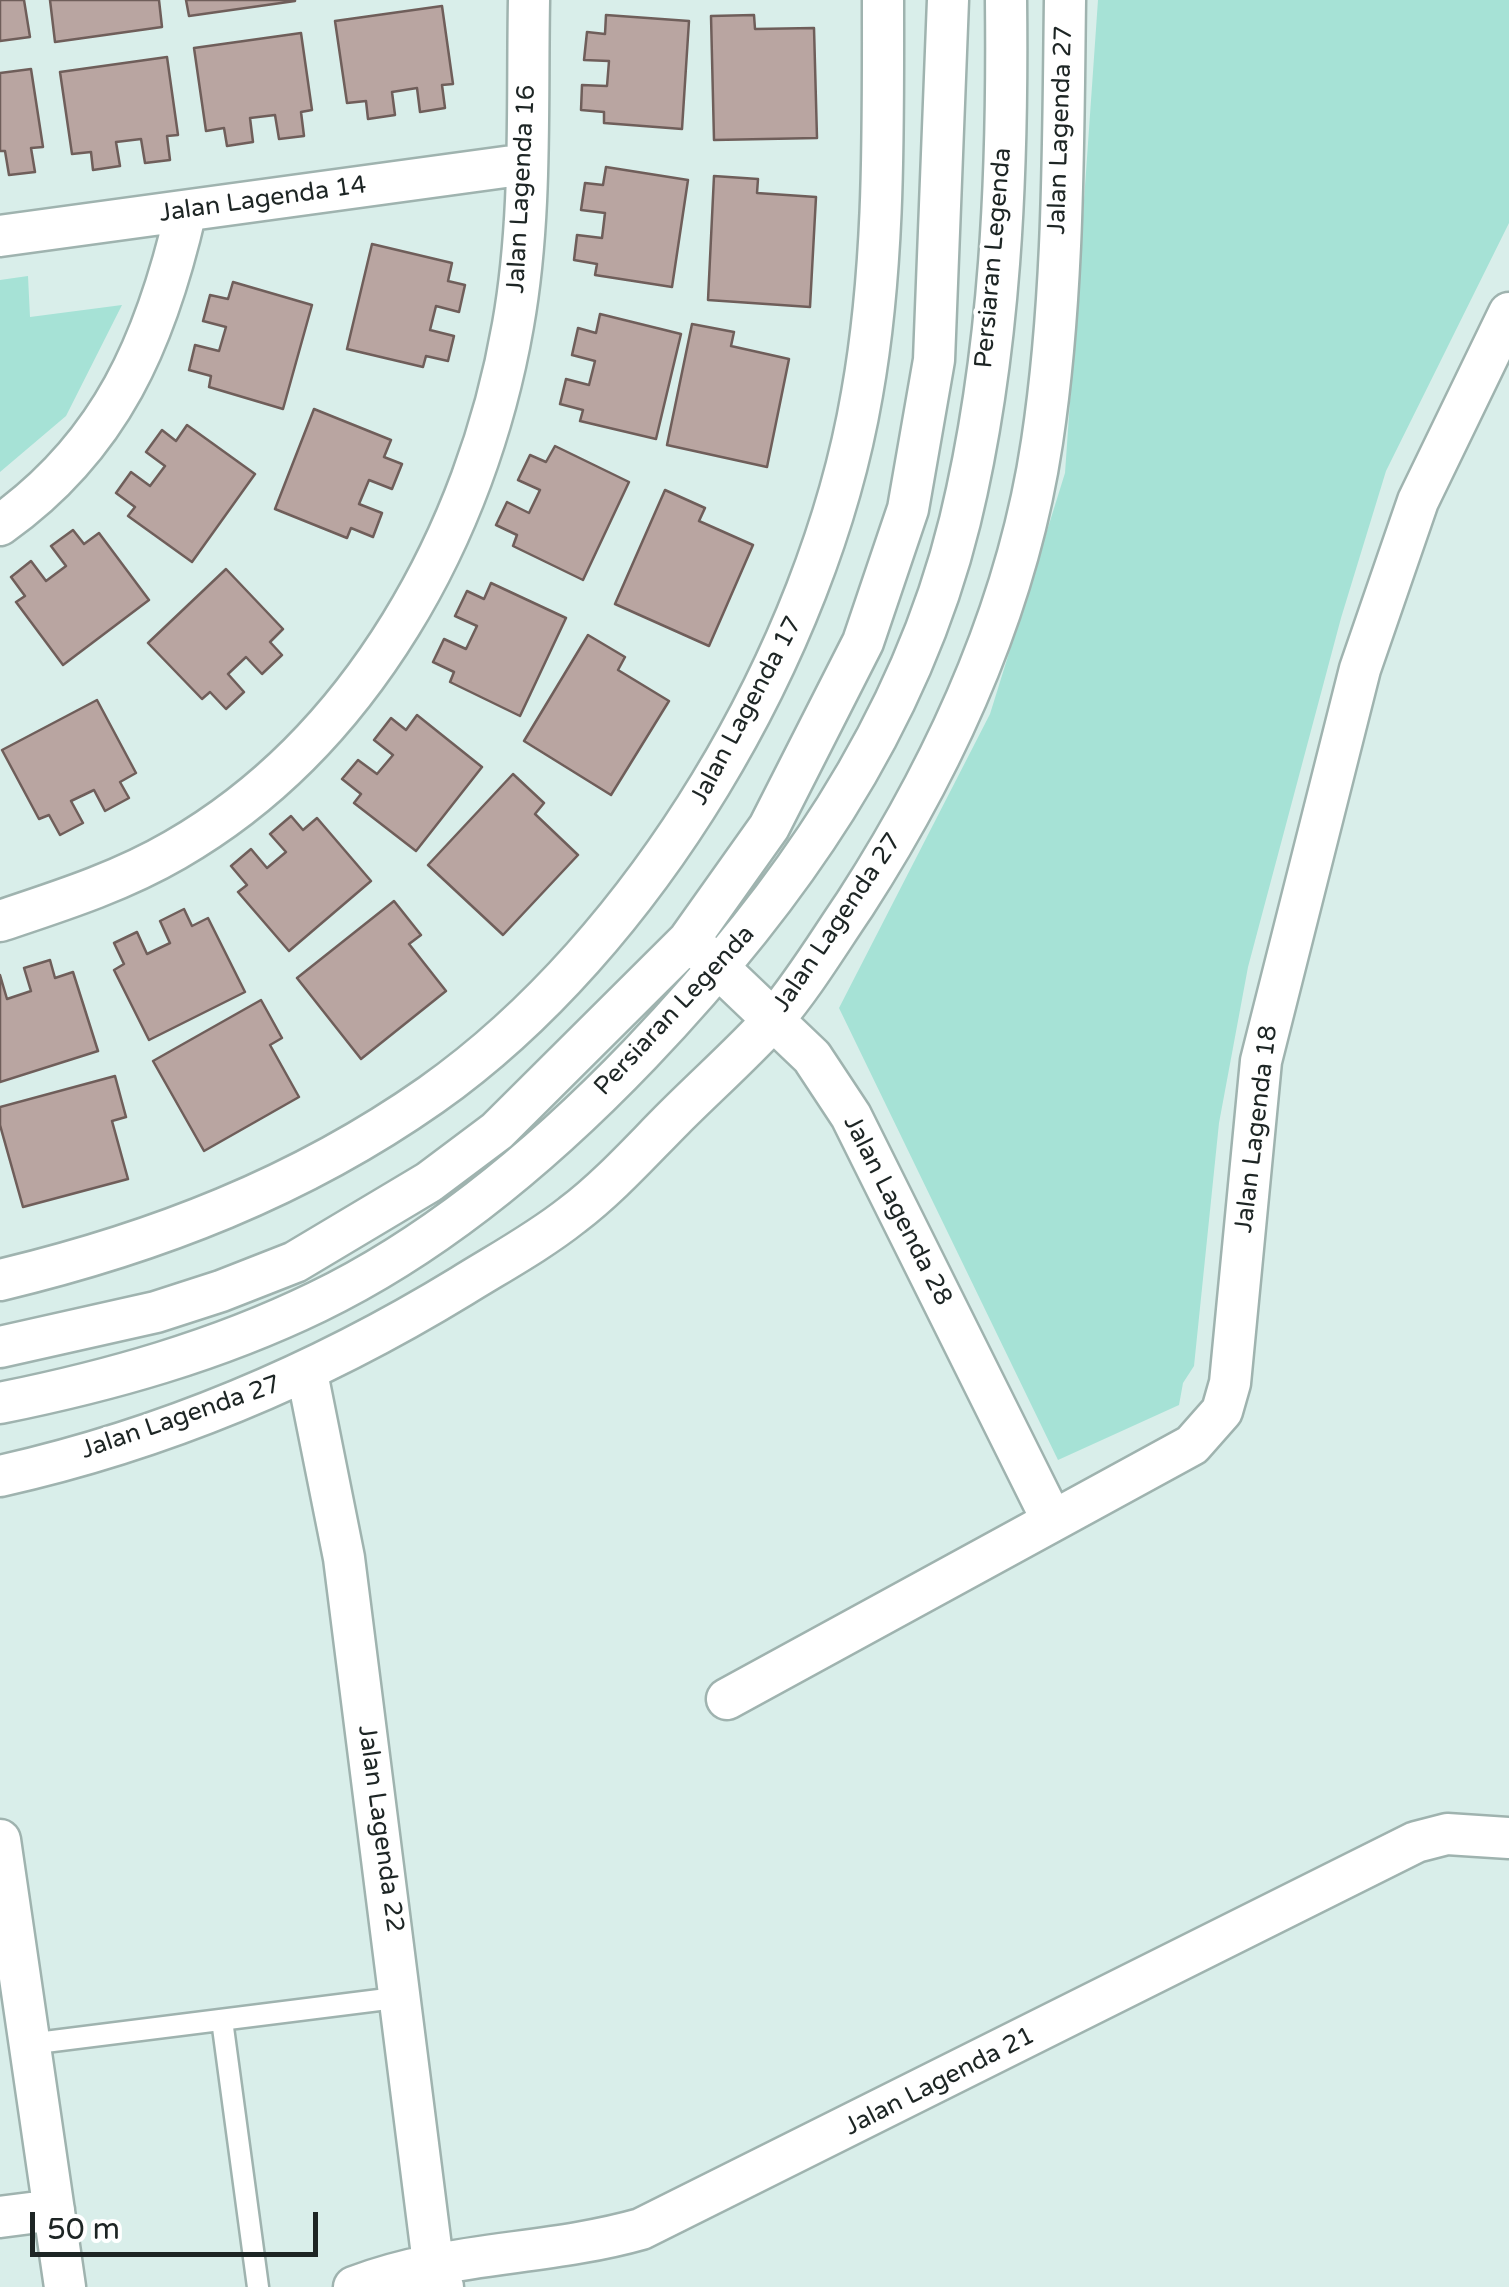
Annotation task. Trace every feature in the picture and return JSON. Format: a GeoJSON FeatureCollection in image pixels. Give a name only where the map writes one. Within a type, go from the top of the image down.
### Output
{"type":"FeatureCollection","features":[{"type":"Feature","properties":{"kind":"street","name":"Jalan Lagenda 16"},"geometry":{"type":"LineString","coordinates":[[0,920],[115,880],[176,850],[232,812],[329,718],[411,611],[467,489],[502,380],[524,244],[529,0]]}},
{"type":"Feature","properties":{"kind":"street","name":"Jalan Lagenda 17"},"geometry":{"type":"LineString","coordinates":[[0,1280],[107,1253],[222,1212],[287,1182],[396,1119],[462,1072],[562,977],[633,895],[692,814],[730,753],[799,615],[819,564],[849,453],[862,394],[878,223],[883,0]]}},
{"type":"Feature","properties":{"kind":"street","name":"Persiaran Legenda"},"geometry":{"type":"LineString","coordinates":[[0,1347],[156,1312],[222,1291],[295,1262],[364,1224],[497,1130],[688,941],[769,827],[825,724],[863,642],[904,523],[934,360],[948,0]]}},
{"type":"Feature","properties":{"kind":"street","name":"Persiaran Legenda"},"geometry":{"type":"LineString","coordinates":[[0,1403],[78,1388],[230,1340],[320,1301],[392,1260],[527,1162],[612,1083],[722,968],[813,848],[872,750],[907,676],[955,537],[995,308],[1007,92],[1006,0]]}},
{"type":"Feature","properties":{"kind":"street","name":"Jalan Lagenda 27"},"geometry":{"type":"LineString","coordinates":[[0,1476],[242,1402],[372,1341],[574,1214],[774,1018],[888,852],[966,708],[988,650],[1042,444],[1053,334],[1065,0]]}},
{"type":"Feature","properties":{"kind":"street","name":"Jalan Lagenda 14"},"geometry":{"type":"LineString","coordinates":[[0,236],[527,164]]}},
{"type":"Feature","properties":{"kind":"street"},"geometry":{"type":"LineString","coordinates":[[0,525],[68,470],[106,418],[147,340],[172,270],[186,212]]}},
{"type":"Feature","properties":{"kind":"street","name":"Jalan Lagenda 18"},"geometry":{"type":"LineString","coordinates":[[727,1699],[1192,1444],[1208,1432],[1222,1411],[1230,1383],[1261,1061],[1360,669],[1418,501],[1509,313]]}},
{"type":"Feature","properties":{"kind":"street","name":"Jalan Lagenda 28"},"geometry":{"type":"LineString","coordinates":[[688,941],[722,968],[812,1058],[850,1116],[1052,1520]]}},
{"type":"Feature","properties":{"kind":"street","name":"Jalan Lagenda 22"},"geometry":{"type":"LineString","coordinates":[[308,1372],[344,1558],[438,2275]]}},
{"type":"Feature","properties":{"kind":"street","name":"Jalan Lagenda 21"},"geometry":{"type":"LineString","coordinates":[[354,2287],[438,2275],[641,2229],[1416,1842],[1446,1834],[1509,1838]]}},
{"type":"Feature","properties":{"kind":"street"},"geometry":{"type":"LineString","coordinates":[[0,1844],[19,2036],[54,2210],[65,2287]]}},
{"type":"Feature","properties":{"kind":"street"},"geometry":{"type":"LineString","coordinates":[[0,2217],[54,2210]]}},
{"type":"Feature","properties":{"kind":"lane"},"geometry":{"type":"LineString","coordinates":[[19,2036],[222,2020],[403,1997]]}},
{"type":"Feature","properties":{"kind":"lane"},"geometry":{"type":"LineString","coordinates":[[222,2020],[258,2287]]}},
{"type":"Feature","properties":{"kind":"green space"},"geometry":{"type":"Polygon","coordinates":[[[1098,0],[1509,0],[1509,223],[1386,471],[1341,618],[1248,967],[1219,1123],[1194,1366],[1183,1383],[1179,1405],[1058,1460],[839,1008],[990,714],[1065,473],[1098,0]]]}},
{"type":"Feature","properties":{"kind":"green space"},"geometry":{"type":"Polygon","coordinates":[[[28,276],[30,317],[122,305],[66,416],[0,472],[0,280],[28,276]]]}},
{"type":"Feature","properties":{"kind":"building"},"geometry":{"type":"Polygon","coordinates":[[[0,0],[24,0],[30,37],[0,41],[0,0]]]}},
{"type":"Feature","properties":{"kind":"building"},"geometry":{"type":"Polygon","coordinates":[[[50,0],[159,0],[162,27],[55,42],[50,0]]]}},
{"type":"Feature","properties":{"kind":"building"},"geometry":{"type":"Polygon","coordinates":[[[186,0],[295,0],[295,1],[189,16],[186,0]]]}},
{"type":"Feature","properties":{"kind":"building"},"geometry":{"type":"Polygon","coordinates":[[[442,6],[453,84],[442,85],[445,108],[420,112],[417,88],[392,92],[395,115],[368,119],[366,101],[347,103],[335,21],[442,6]]]}},
{"type":"Feature","properties":{"kind":"building"},"geometry":{"type":"Polygon","coordinates":[[[606,15],[689,21],[682,129],[604,123],[604,112],[581,110],[582,85],[607,86],[609,61],[584,60],[587,32],[605,34],[606,15]]]}},
{"type":"Feature","properties":{"kind":"building"},"geometry":{"type":"Polygon","coordinates":[[[754,15],[755,29],[814,28],[817,138],[714,140],[711,16],[754,15]]]}},
{"type":"Feature","properties":{"kind":"building"},"geometry":{"type":"Polygon","coordinates":[[[301,33],[312,110],[301,112],[304,136],[279,139],[275,115],[250,118],[253,142],[227,146],[224,128],[206,131],[194,48],[301,33]]]}},
{"type":"Feature","properties":{"kind":"building"},"geometry":{"type":"Polygon","coordinates":[[[167,57],[178,135],[167,136],[170,160],[145,163],[141,139],[116,142],[120,166],[93,170],[91,152],[72,154],[60,72],[167,57]]]}},
{"type":"Feature","properties":{"kind":"building"},"geometry":{"type":"Polygon","coordinates":[[[31,69],[43,147],[31,148],[35,172],[9,175],[5,151],[0,151],[0,73],[31,69]]]}},
{"type":"Feature","properties":{"kind":"building"},"geometry":{"type":"Polygon","coordinates":[[[606,167],[688,180],[672,287],[595,275],[597,264],[574,260],[577,235],[602,238],[605,213],[581,210],[585,183],[603,185],[606,167]]]}},
{"type":"Feature","properties":{"kind":"building"},"geometry":{"type":"Polygon","coordinates":[[[714,176],[758,179],[757,193],[816,197],[810,307],[708,300],[714,176]]]}},
{"type":"Feature","properties":{"kind":"building"},"geometry":{"type":"Polygon","coordinates":[[[372,244],[452,263],[448,281],[465,285],[459,312],[436,306],[430,330],[454,336],[448,361],[426,356],[423,367],[347,349],[372,244]]]}},
{"type":"Feature","properties":{"kind":"building"},"geometry":{"type":"Polygon","coordinates":[[[233,282],[312,305],[283,409],[209,387],[211,376],[189,370],[195,345],[219,351],[226,327],[203,321],[210,295],[228,299],[233,282]]]}},
{"type":"Feature","properties":{"kind":"building"},"geometry":{"type":"Polygon","coordinates":[[[600,314],[681,334],[656,439],[580,421],[583,410],[560,404],[566,379],[589,385],[595,361],[572,355],[578,328],[596,333],[600,314]]]}},
{"type":"Feature","properties":{"kind":"building"},"geometry":{"type":"Polygon","coordinates":[[[692,324],[734,332],[731,346],[789,359],[767,467],[667,445],[692,324]]]}},
{"type":"Feature","properties":{"kind":"building"},"geometry":{"type":"Polygon","coordinates":[[[314,409],[391,440],[384,457],[402,464],[392,489],[369,480],[359,504],[382,513],[373,537],[351,528],[347,538],[275,509],[314,409]]]}},
{"type":"Feature","properties":{"kind":"building"},"geometry":{"type":"Polygon","coordinates":[[[187,425],[255,474],[192,562],[128,516],[135,507],[116,493],[131,472],[150,486],[165,466],[146,452],[162,430],[176,441],[187,425]]]}},
{"type":"Feature","properties":{"kind":"building"},"geometry":{"type":"Polygon","coordinates":[[[555,446],[629,482],[583,580],[513,546],[517,535],[496,525],[507,502],[529,513],[540,490],[518,480],[530,455],[546,462],[555,446]]]}},
{"type":"Feature","properties":{"kind":"building"},"geometry":{"type":"Polygon","coordinates":[[[665,490],[705,508],[699,521],[753,545],[709,646],[615,604],[665,490]]]}},
{"type":"Feature","properties":{"kind":"building"},"geometry":{"type":"Polygon","coordinates":[[[73,530],[84,544],[99,533],[149,600],[63,665],[16,602],[25,596],[11,577],[31,561],[46,581],[66,566],[51,546],[73,530]]]}},
{"type":"Feature","properties":{"kind":"building"},"geometry":{"type":"Polygon","coordinates":[[[226,569],[283,629],[270,642],[282,655],[262,674],[246,657],[228,674],[244,692],[226,709],[210,692],[202,699],[148,643],[226,569]]]}},
{"type":"Feature","properties":{"kind":"building"},"geometry":{"type":"Polygon","coordinates":[[[491,583],[566,618],[520,716],[450,682],[454,672],[433,662],[444,639],[466,649],[477,626],[455,616],[467,591],[484,599],[491,583]]]}},
{"type":"Feature","properties":{"kind":"building"},"geometry":{"type":"Polygon","coordinates":[[[588,635],[625,657],[618,670],[669,701],[611,795],[524,741],[588,635]]]}},
{"type":"Feature","properties":{"kind":"building"},"geometry":{"type":"Polygon","coordinates":[[[97,700],[136,773],[120,782],[129,798],[105,811],[94,790],[71,801],[83,823],[60,835],[49,815],[39,819],[2,750],[97,700]]]}},
{"type":"Feature","properties":{"kind":"building"},"geometry":{"type":"Polygon","coordinates":[[[417,715],[482,767],[416,851],[354,803],[361,794],[342,779],[358,760],[377,774],[393,755],[374,740],[391,718],[406,730],[417,715]]]}},
{"type":"Feature","properties":{"kind":"building"},"geometry":{"type":"Polygon","coordinates":[[[513,774],[544,803],[535,814],[578,855],[503,935],[428,865],[513,774]]]}},
{"type":"Feature","properties":{"kind":"building"},"geometry":{"type":"Polygon","coordinates":[[[291,816],[303,830],[317,818],[371,881],[289,951],[238,892],[247,885],[231,866],[251,849],[267,868],[286,852],[270,834],[291,816]]]}},
{"type":"Feature","properties":{"kind":"building"},"geometry":{"type":"Polygon","coordinates":[[[394,901],[421,935],[409,944],[446,991],[361,1059],[297,978],[394,901]]]}},
{"type":"Feature","properties":{"kind":"building"},"geometry":{"type":"Polygon","coordinates":[[[184,909],[192,926],[208,918],[245,992],[149,1040],[114,970],[124,964],[114,943],[137,932],[147,954],[170,943],[160,921],[184,909]]]}},
{"type":"Feature","properties":{"kind":"building"},"geometry":{"type":"Polygon","coordinates":[[[50,960],[55,978],[73,972],[98,1051],[0,1082],[0,975],[7,999],[31,991],[24,968],[50,960]]]}},
{"type":"Feature","properties":{"kind":"building"},"geometry":{"type":"Polygon","coordinates":[[[261,1000],[282,1038],[270,1045],[299,1097],[204,1151],[153,1061],[261,1000]]]}},
{"type":"Feature","properties":{"kind":"building"},"geometry":{"type":"Polygon","coordinates":[[[115,1076],[126,1117],[112,1121],[128,1179],[23,1207],[0,1125],[0,1107],[115,1076]]]}}]}
